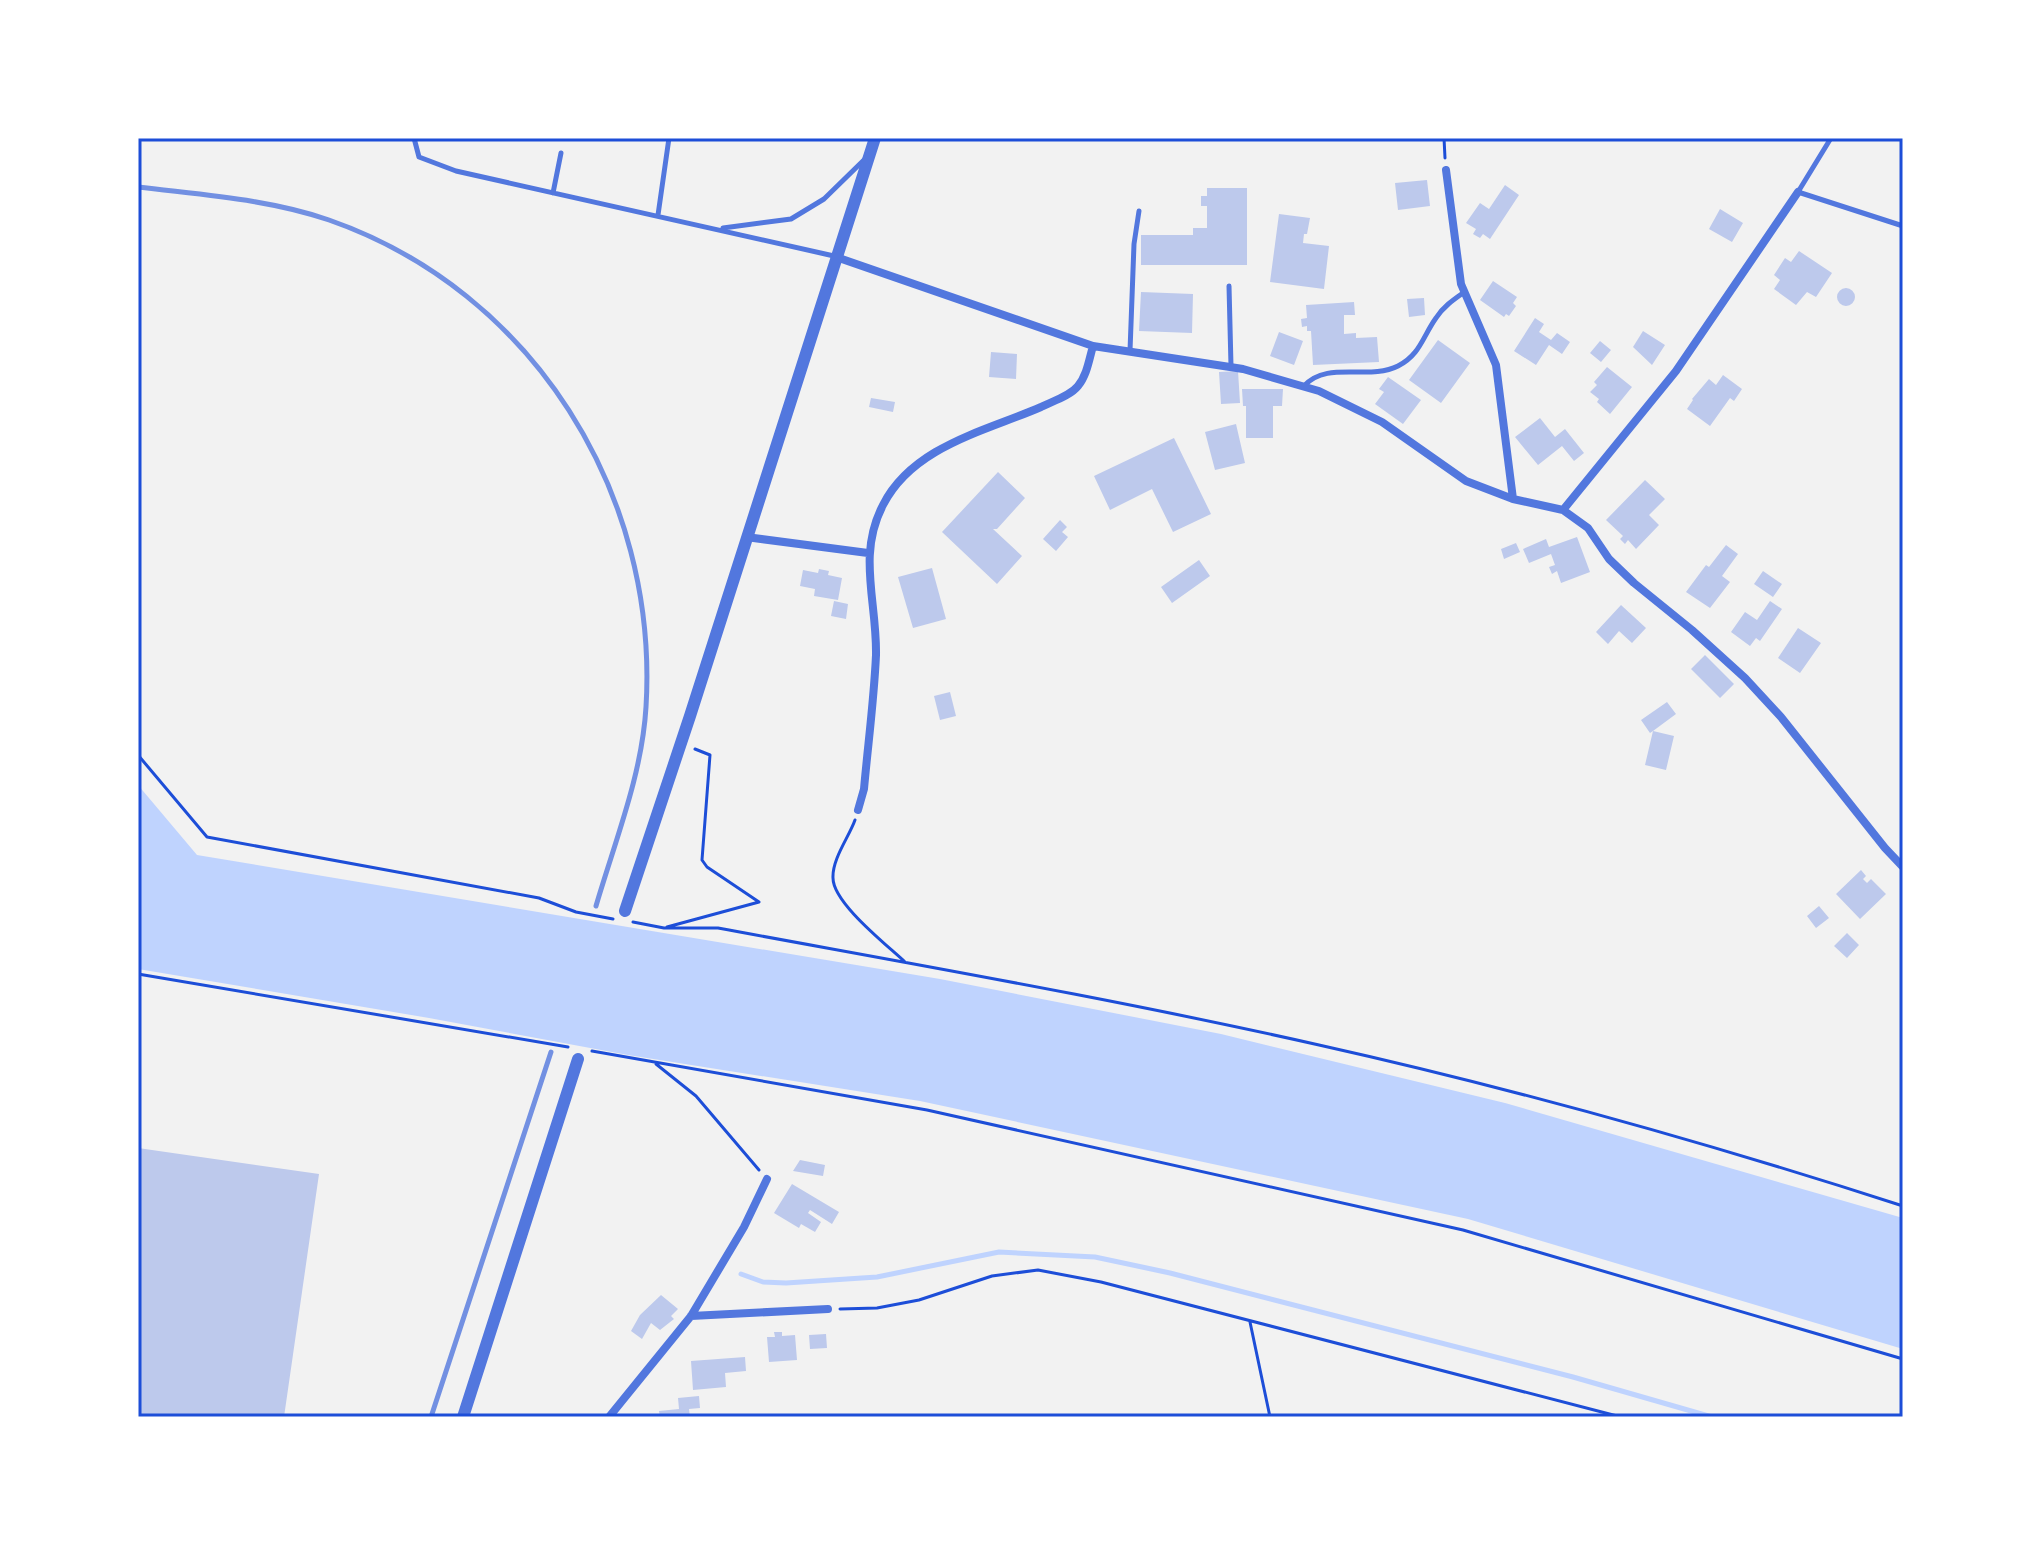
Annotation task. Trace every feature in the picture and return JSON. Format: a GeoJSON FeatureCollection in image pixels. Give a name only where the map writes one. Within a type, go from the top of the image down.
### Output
{"type":"FeatureCollection","features":[{"type":"Feature","properties":{"kind":"street"},"geometry":{"type":"LineString","coordinates":[[625,911],[875,138]]}},
{"type":"Feature","properties":{"kind":"street"},"geometry":{"type":"LineString","coordinates":[[1446,170],[1463,293],[1496,365],[1513,499]]}},
{"type":"Feature","properties":{"kind":"street"},"geometry":{"type":"LineString","coordinates":[[1563,510],[1676,371],[1798,192]]}},
{"type":"Feature","properties":{"kind":"street"},"geometry":{"type":"LineString","coordinates":[[836,257],[1093,346],[1231,367],[1319,391],[1382,422],[1466,481],[1513,499],[1563,510],[1588,528],[1609,559],[1634,583],[1745,678],[1781,717],[1903,867]]}},
{"type":"Feature","properties":{"kind":"street"},"geometry":{"type":"LineString","coordinates":[[858,810],[864,789],[876,652],[868,553],[872,528],[885,501],[902,479],[928,457],[1077,388],[1086,372],[1093,346]]}},
{"type":"Feature","properties":{"kind":"street"},"geometry":{"type":"LineString","coordinates":[[746,537],[868,553]]}},
{"type":"Feature","properties":{"kind":"street"},"geometry":{"type":"LineString","coordinates":[[463,1417],[578,1059]]}},
{"type":"Feature","properties":{"kind":"street"},"geometry":{"type":"LineString","coordinates":[[612,1416],[691,1316],[744,1227],[767,1179]]}},
{"type":"Feature","properties":{"kind":"street"},"geometry":{"type":"LineString","coordinates":[[691,1316],[828,1309]]}},
{"type":"Feature","properties":{"kind":"lane"},"geometry":{"type":"LineString","coordinates":[[414,138],[419,157],[456,171],[836,257]]}},
{"type":"Feature","properties":{"kind":"lane"},"geometry":{"type":"LineString","coordinates":[[658,215],[669,138]]}},
{"type":"Feature","properties":{"kind":"lane"},"geometry":{"type":"LineString","coordinates":[[1831,138],[1798,192],[1903,226]]}},
{"type":"Feature","properties":{"kind":"lane"},"geometry":{"type":"LineString","coordinates":[[553,193],[561,153]]}},
{"type":"Feature","properties":{"kind":"lane"},"geometry":{"type":"LineString","coordinates":[[718,229],[791,219],[824,199],[869,154]]}},
{"type":"Feature","properties":{"kind":"lane"},"geometry":{"type":"LineString","coordinates":[[1130,352],[1134,244],[1139,211]]}},
{"type":"Feature","properties":{"kind":"lane"},"geometry":{"type":"LineString","coordinates":[[1229,286],[1231,367]]}},
{"type":"Feature","properties":{"kind":"lane"},"geometry":{"type":"LineString","coordinates":[[1303,387],[1311,378],[1321,374],[1366,374],[1397,366],[1412,357],[1435,318],[1463,293]]}},
{"type":"Feature","properties":{"kind":"path"},"geometry":{"type":"LineString","coordinates":[[1444,138],[1446,170]]}},
{"type":"Feature","properties":{"kind":"path"},"geometry":{"type":"LineString","coordinates":[[664,928],[759,902],[707,867],[702,860],[710,755],[701,751]]}},
{"type":"Feature","properties":{"kind":"path"},"geometry":{"type":"LineString","coordinates":[[138,755],[207,837],[539,898],[576,912],[664,928],[718,928],[1109,1000],[1320,1045],[1539,1099],[1805,1174],[1903,1206]]}},
{"type":"Feature","properties":{"kind":"path"},"geometry":{"type":"LineString","coordinates":[[858,810],[838,857],[833,878],[839,898],[905,962]]}},
{"type":"Feature","properties":{"kind":"path"},"geometry":{"type":"LineString","coordinates":[[138,974],[927,1110],[1463,1230],[1903,1359]]}},
{"type":"Feature","properties":{"kind":"path"},"geometry":{"type":"LineString","coordinates":[[654,1062],[696,1096],[767,1179]]}},
{"type":"Feature","properties":{"kind":"path"},"geometry":{"type":"LineString","coordinates":[[828,1309],[877,1308],[919,1300],[992,1276],[1038,1270],[1101,1282],[1621,1417]]}},
{"type":"Feature","properties":{"kind":"path"},"geometry":{"type":"LineString","coordinates":[[1250,1322],[1270,1417]]}},
{"type":"Feature","properties":{"kind":"water"},"geometry":{"type":"Polygon","coordinates":[[[138,785],[197,855],[940,979],[1221,1034],[1505,1103],[1903,1218],[1903,1349],[1468,1219],[920,1101],[628,1055],[138,969],[138,785]]]}},
{"type":"Feature","properties":{"kind":"building"},"geometry":{"type":"Polygon","coordinates":[[[1427,180],[1430,206],[1398,210],[1395,183],[1427,180]]]}},
{"type":"Feature","properties":{"kind":"building"},"geometry":{"type":"Polygon","coordinates":[[[1505,185],[1519,195],[1490,239],[1483,234],[1480,238],[1473,234],[1476,229],[1466,223],[1480,203],[1489,209],[1505,185]]]}},
{"type":"Feature","properties":{"kind":"building"},"geometry":{"type":"Polygon","coordinates":[[[1207,188],[1247,188],[1247,265],[1141,265],[1141,235],[1193,235],[1193,228],[1207,228],[1207,206],[1201,206],[1201,196],[1207,196],[1207,188]]]}},
{"type":"Feature","properties":{"kind":"building"},"geometry":{"type":"Polygon","coordinates":[[[1720,209],[1743,223],[1732,242],[1709,229],[1720,209]]]}},
{"type":"Feature","properties":{"kind":"building"},"geometry":{"type":"Polygon","coordinates":[[[1279,214],[1310,218],[1303,243],[1329,246],[1324,289],[1270,282],[1279,214]]]}},
{"type":"Feature","properties":{"kind":"building"},"geometry":{"type":"Polygon","coordinates":[[[1799,251],[1832,273],[1816,297],[1807,292],[1796,305],[1774,289],[1780,280],[1774,275],[1785,258],[1791,262],[1799,251]]]}},
{"type":"Feature","properties":{"kind":"building"},"geometry":{"type":"Polygon","coordinates":[[[1493,281],[1517,297],[1513,303],[1516,306],[1509,316],[1506,314],[1504,317],[1480,300],[1493,281]]]}},
{"type":"Feature","properties":{"kind":"building"},"geometry":{"type":"Polygon","coordinates":[[[1846,288],[1855,297],[1846,306],[1837,297],[1846,288]]]}},
{"type":"Feature","properties":{"kind":"building"},"geometry":{"type":"Polygon","coordinates":[[[1141,292],[1193,294],[1192,333],[1139,331],[1141,292]]]}},
{"type":"Feature","properties":{"kind":"building"},"geometry":{"type":"Polygon","coordinates":[[[1424,298],[1425,315],[1409,317],[1407,299],[1424,298]]]}},
{"type":"Feature","properties":{"kind":"building"},"geometry":{"type":"Polygon","coordinates":[[[1354,302],[1355,315],[1344,315],[1344,334],[1356,333],[1356,338],[1377,337],[1379,362],[1313,365],[1311,331],[1307,331],[1307,326],[1302,327],[1301,319],[1307,318],[1306,305],[1354,302]]]}},
{"type":"Feature","properties":{"kind":"building"},"geometry":{"type":"Polygon","coordinates":[[[1535,318],[1544,324],[1539,332],[1551,340],[1557,333],[1570,342],[1562,354],[1549,345],[1536,365],[1514,351],[1535,318]]]}},
{"type":"Feature","properties":{"kind":"building"},"geometry":{"type":"Polygon","coordinates":[[[1643,331],[1665,345],[1652,365],[1633,347],[1643,331]]]}},
{"type":"Feature","properties":{"kind":"building"},"geometry":{"type":"Polygon","coordinates":[[[1279,332],[1303,341],[1294,365],[1270,356],[1279,332]]]}},
{"type":"Feature","properties":{"kind":"building"},"geometry":{"type":"Polygon","coordinates":[[[1438,340],[1470,363],[1441,403],[1409,380],[1438,340]]]}},
{"type":"Feature","properties":{"kind":"building"},"geometry":{"type":"Polygon","coordinates":[[[1600,341],[1611,350],[1601,362],[1590,353],[1600,341]]]}},
{"type":"Feature","properties":{"kind":"building"},"geometry":{"type":"Polygon","coordinates":[[[991,352],[1017,354],[1016,379],[989,377],[991,352]]]}},
{"type":"Feature","properties":{"kind":"building"},"geometry":{"type":"Polygon","coordinates":[[[1607,367],[1632,387],[1610,414],[1590,392],[1607,367]]]}},
{"type":"Feature","properties":{"kind":"building"},"geometry":{"type":"Polygon","coordinates":[[[1238,371],[1240,403],[1221,404],[1219,372],[1238,371]]]}},
{"type":"Feature","properties":{"kind":"building"},"geometry":{"type":"Polygon","coordinates":[[[1723,375],[1742,389],[1734,401],[1730,398],[1710,426],[1687,409],[1709,379],[1716,385],[1723,375]]]}},
{"type":"Feature","properties":{"kind":"building"},"geometry":{"type":"Polygon","coordinates":[[[1388,377],[1421,400],[1403,424],[1375,404],[1384,392],[1379,389],[1388,377]]]}},
{"type":"Feature","properties":{"kind":"building"},"geometry":{"type":"Polygon","coordinates":[[[1242,389],[1283,389],[1282,406],[1273,406],[1273,438],[1246,438],[1246,406],[1243,406],[1242,389]]]}},
{"type":"Feature","properties":{"kind":"building"},"geometry":{"type":"Polygon","coordinates":[[[871,398],[895,402],[893,412],[869,407],[871,398]]]}},
{"type":"Feature","properties":{"kind":"building"},"geometry":{"type":"Polygon","coordinates":[[[1540,418],[1555,437],[1565,429],[1584,453],[1574,461],[1562,446],[1538,465],[1515,437],[1540,418]]]}},
{"type":"Feature","properties":{"kind":"building"},"geometry":{"type":"Polygon","coordinates":[[[1236,424],[1245,463],[1215,470],[1205,432],[1236,424]]]}},
{"type":"Feature","properties":{"kind":"building"},"geometry":{"type":"Polygon","coordinates":[[[1174,438],[1211,514],[1173,532],[1152,489],[1110,510],[1094,476],[1174,438]]]}},
{"type":"Feature","properties":{"kind":"building"},"geometry":{"type":"Polygon","coordinates":[[[998,472],[1025,498],[997,529],[993,529],[1022,556],[997,584],[942,532],[998,472]]]}},
{"type":"Feature","properties":{"kind":"building"},"geometry":{"type":"Polygon","coordinates":[[[1645,480],[1665,499],[1649,515],[1659,525],[1636,549],[1628,540],[1625,544],[1620,539],[1623,536],[1606,520],[1645,480]]]}},
{"type":"Feature","properties":{"kind":"building"},"geometry":{"type":"Polygon","coordinates":[[[1060,520],[1067,527],[1062,532],[1068,537],[1056,551],[1043,539],[1060,520]]]}},
{"type":"Feature","properties":{"kind":"building"},"geometry":{"type":"Polygon","coordinates":[[[1577,537],[1590,572],[1561,583],[1557,571],[1552,574],[1549,567],[1555,565],[1551,554],[1529,563],[1523,549],[1546,539],[1549,547],[1577,537]]]}},
{"type":"Feature","properties":{"kind":"building"},"geometry":{"type":"Polygon","coordinates":[[[1516,543],[1520,552],[1504,559],[1501,549],[1516,543]]]}},
{"type":"Feature","properties":{"kind":"building"},"geometry":{"type":"Polygon","coordinates":[[[1726,545],[1738,554],[1722,576],[1730,582],[1710,608],[1686,592],[1726,545]]]}},
{"type":"Feature","properties":{"kind":"building"},"geometry":{"type":"Polygon","coordinates":[[[1199,560],[1210,576],[1172,603],[1161,587],[1199,560]]]}},
{"type":"Feature","properties":{"kind":"building"},"geometry":{"type":"Polygon","coordinates":[[[932,568],[946,619],[913,628],[898,577],[932,568]]]}},
{"type":"Feature","properties":{"kind":"building"},"geometry":{"type":"Polygon","coordinates":[[[819,569],[842,578],[838,600],[814,596],[815,589],[800,586],[803,570],[818,573],[819,569]]]}},
{"type":"Feature","properties":{"kind":"building"},"geometry":{"type":"Polygon","coordinates":[[[1763,571],[1782,584],[1773,597],[1754,584],[1763,571]]]}},
{"type":"Feature","properties":{"kind":"building"},"geometry":{"type":"Polygon","coordinates":[[[834,601],[848,604],[846,619],[831,616],[834,601]]]}},
{"type":"Feature","properties":{"kind":"building"},"geometry":{"type":"Polygon","coordinates":[[[1770,601],[1782,609],[1760,641],[1756,638],[1750,646],[1731,632],[1745,612],[1757,620],[1770,601]]]}},
{"type":"Feature","properties":{"kind":"building"},"geometry":{"type":"Polygon","coordinates":[[[1621,605],[1646,628],[1632,643],[1619,631],[1608,644],[1596,632],[1621,605]]]}},
{"type":"Feature","properties":{"kind":"building"},"geometry":{"type":"Polygon","coordinates":[[[1798,628],[1821,643],[1800,673],[1778,658],[1798,628]]]}},
{"type":"Feature","properties":{"kind":"building"},"geometry":{"type":"Polygon","coordinates":[[[1705,655],[1734,684],[1720,698],[1691,669],[1705,655]]]}},
{"type":"Feature","properties":{"kind":"building"},"geometry":{"type":"Polygon","coordinates":[[[950,692],[956,716],[940,720],[934,696],[950,692]]]}},
{"type":"Feature","properties":{"kind":"building"},"geometry":{"type":"Polygon","coordinates":[[[1667,702],[1676,714],[1650,733],[1641,720],[1667,702]]]}},
{"type":"Feature","properties":{"kind":"building"},"geometry":{"type":"Polygon","coordinates":[[[1653,731],[1674,736],[1666,770],[1645,765],[1653,731]]]}},
{"type":"Feature","properties":{"kind":"building"},"geometry":{"type":"Polygon","coordinates":[[[1861,870],[1867,883],[1871,879],[1886,894],[1860,919],[1836,894],[1861,870]]]}},
{"type":"Feature","properties":{"kind":"building"},"geometry":{"type":"Polygon","coordinates":[[[1819,906],[1829,918],[1816,928],[1807,916],[1819,906]]]}},
{"type":"Feature","properties":{"kind":"building"},"geometry":{"type":"Polygon","coordinates":[[[1847,933],[1859,945],[1847,958],[1834,946],[1847,933]]]}},
{"type":"Feature","properties":{"kind":"building"},"geometry":{"type":"Polygon","coordinates":[[[138,1148],[319,1174],[284,1417],[138,1417],[138,1148]]]}},
{"type":"Feature","properties":{"kind":"building"},"geometry":{"type":"Polygon","coordinates":[[[800,1160],[825,1165],[823,1176],[793,1171],[800,1160]]]}},
{"type":"Feature","properties":{"kind":"building"},"geometry":{"type":"Polygon","coordinates":[[[792,1184],[839,1212],[832,1224],[810,1210],[808,1213],[821,1222],[815,1232],[801,1224],[799,1228],[774,1213],[792,1184]]]}},
{"type":"Feature","properties":{"kind":"building"},"geometry":{"type":"Polygon","coordinates":[[[661,1295],[678,1309],[671,1316],[674,1319],[660,1330],[651,1323],[642,1339],[631,1331],[640,1315],[661,1295]]]}},
{"type":"Feature","properties":{"kind":"building"},"geometry":{"type":"Polygon","coordinates":[[[774,1332],[782,1332],[782,1336],[795,1335],[797,1360],[769,1362],[767,1337],[775,1337],[774,1332]]]}},
{"type":"Feature","properties":{"kind":"building"},"geometry":{"type":"Polygon","coordinates":[[[826,1334],[827,1348],[810,1349],[809,1335],[826,1334]]]}},
{"type":"Feature","properties":{"kind":"building"},"geometry":{"type":"Polygon","coordinates":[[[745,1357],[746,1371],[725,1373],[726,1387],[693,1390],[691,1361],[745,1357]]]}},
{"type":"Feature","properties":{"kind":"building"},"geometry":{"type":"Polygon","coordinates":[[[699,1396],[700,1408],[689,1409],[690,1417],[660,1417],[659,1411],[679,1409],[678,1398],[699,1396]]]}},
{"type":"Feature","properties":{"kind":"waterway"},"geometry":{"type":"LineString","coordinates":[[741,1274],[763,1282],[786,1283],[877,1277],[999,1252],[1095,1257],[1170,1273],[1573,1377],[1712,1417]]}},
{"type":"Feature","properties":{"kind":"railway"},"geometry":{"type":"LineString","coordinates":[[138,187],[282,207],[329,220],[402,253],[466,296],[522,349],[569,410],[605,478],[631,551],[644,628],[646,707],[639,758],[627,808],[596,906]]}},
{"type":"Feature","properties":{"kind":"railway"},"geometry":{"type":"LineString","coordinates":[[431,1417],[551,1052]]}}]}
